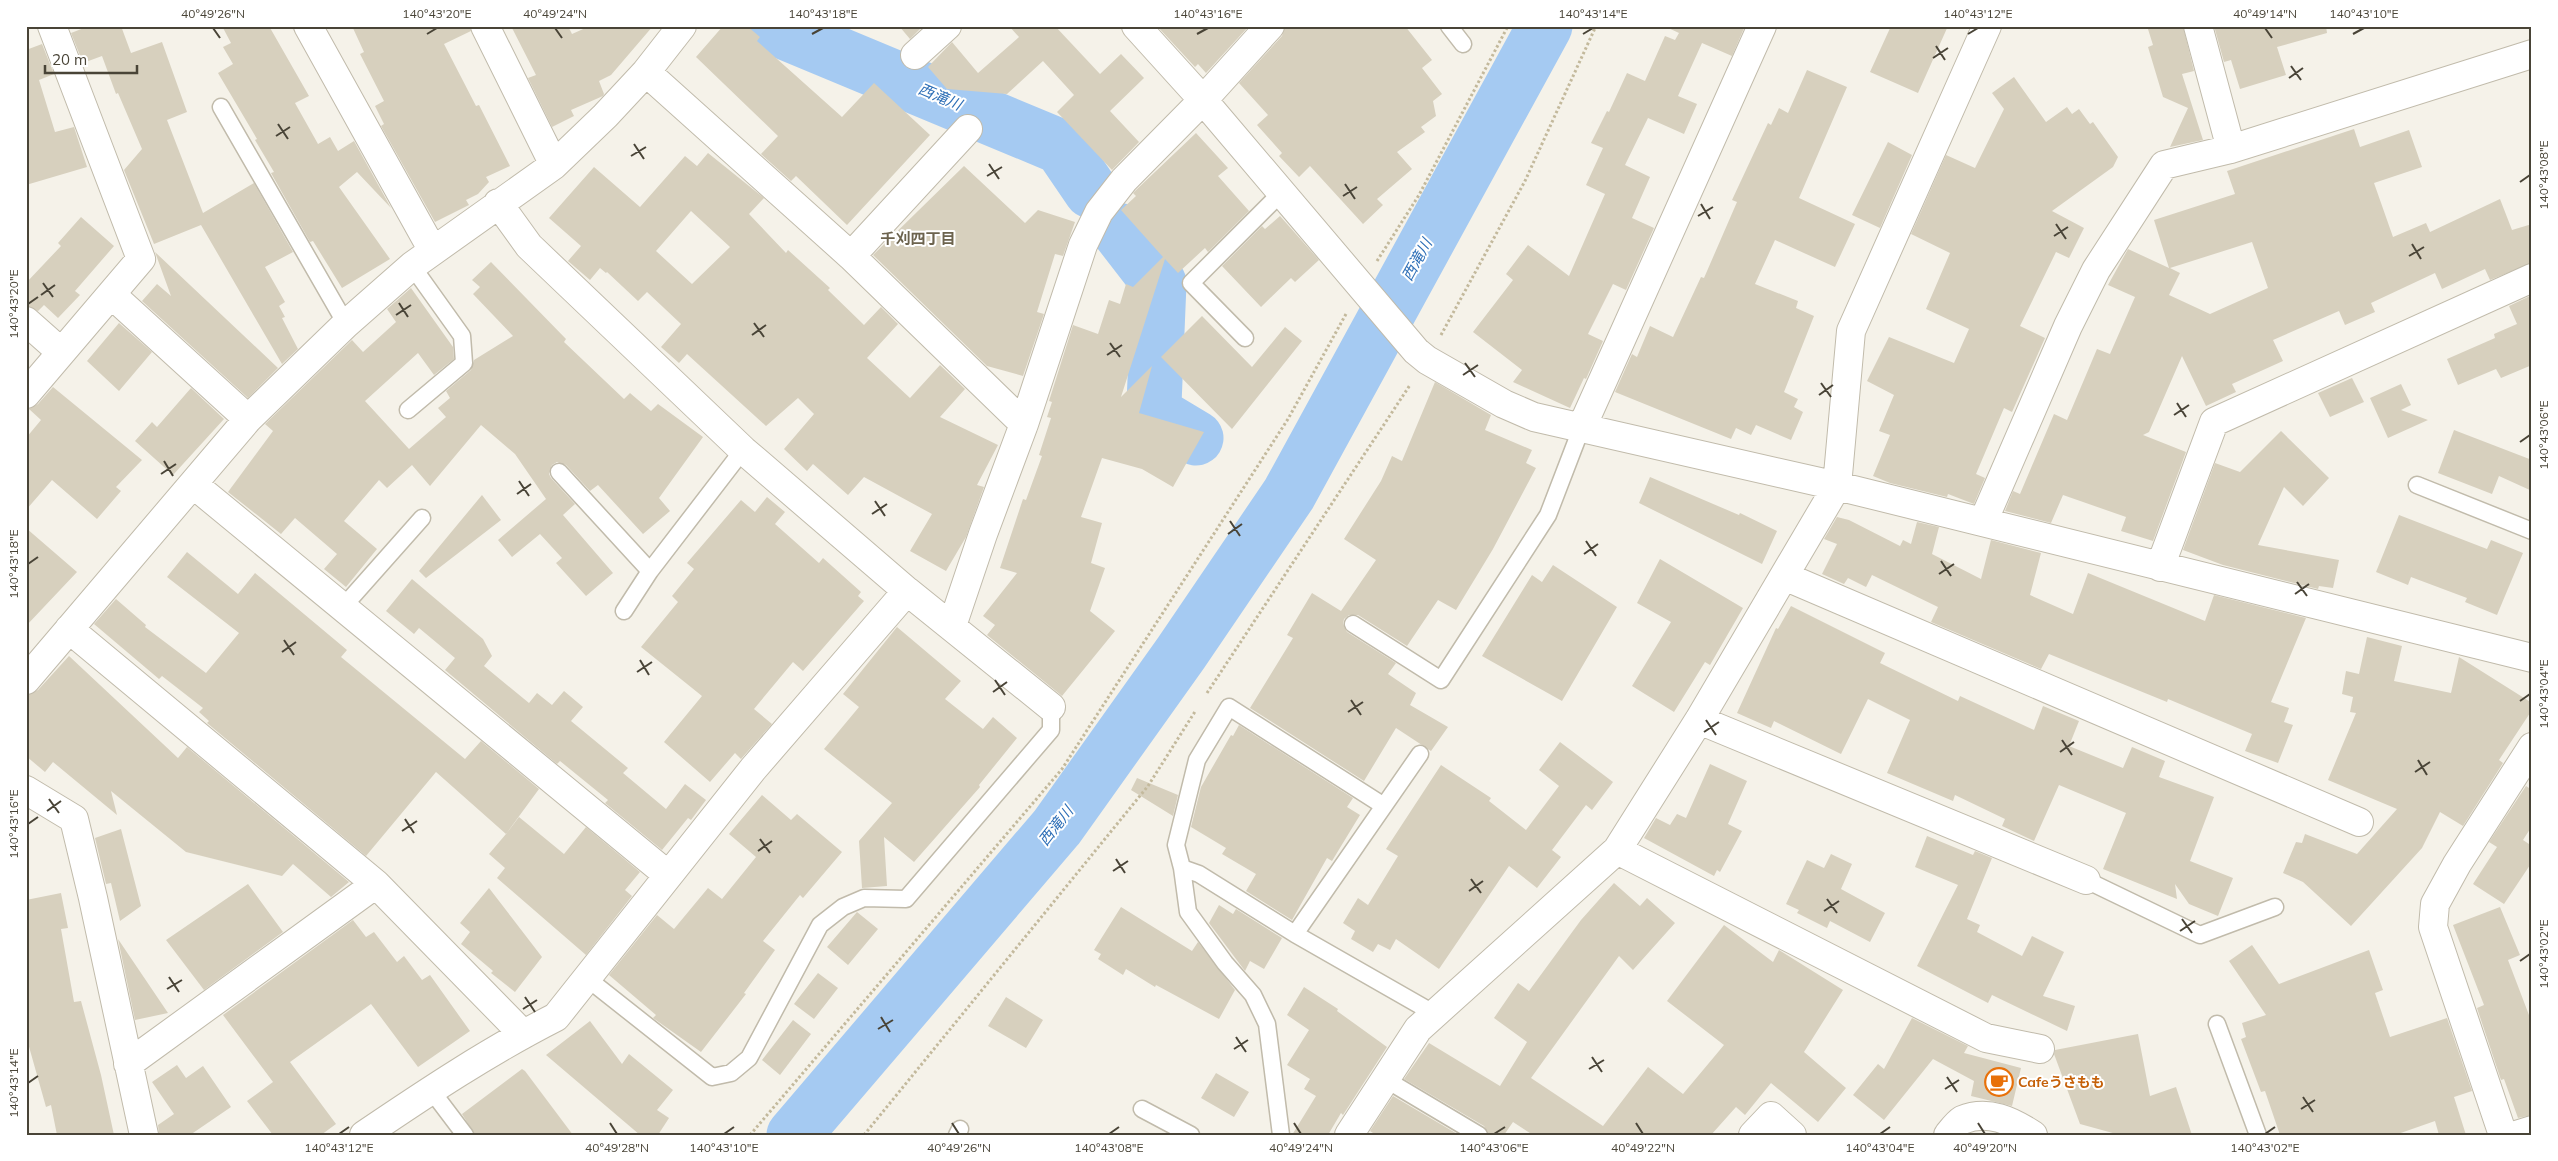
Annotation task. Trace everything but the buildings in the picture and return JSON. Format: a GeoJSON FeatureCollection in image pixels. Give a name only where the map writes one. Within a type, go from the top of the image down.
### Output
{"type":"FeatureCollection","features":[{"type":"Feature","properties":{"kind":"street"},"geometry":{"type":"LineString","coordinates":[[26,394],[141,259],[52,26]]}},
{"type":"Feature","properties":{"kind":"street"},"geometry":{"type":"LineString","coordinates":[[308,26],[422,258]]}},
{"type":"Feature","properties":{"kind":"street"},"geometry":{"type":"LineString","coordinates":[[485,26],[554,165]]}},
{"type":"Feature","properties":{"kind":"street"},"geometry":{"type":"LineString","coordinates":[[26,680],[248,419],[346,324],[422,258],[554,165],[605,116],[646,72],[682,26]]}},
{"type":"Feature","properties":{"kind":"street"},"geometry":{"type":"LineString","coordinates":[[915,55],[947,26]]}},
{"type":"Feature","properties":{"kind":"street"},"geometry":{"type":"LineString","coordinates":[[1136,26],[1203,100],[1421,355],[1504,404],[1534,417],[1581,429],[1837,486],[2532,658]]}},
{"type":"Feature","properties":{"kind":"street"},"geometry":{"type":"LineString","coordinates":[[952,626],[982,534],[1024,424],[1083,245],[1099,212],[1124,180],[1203,100],[1270,26]]}},
{"type":"Feature","properties":{"kind":"street"},"geometry":{"type":"LineString","coordinates":[[1581,429],[1762,26]]}},
{"type":"Feature","properties":{"kind":"street"},"geometry":{"type":"LineString","coordinates":[[1349,1135],[1418,1029],[1617,850],[1699,720],[1837,486],[1851,331],[1987,26]]}},
{"type":"Feature","properties":{"kind":"street"},"geometry":{"type":"LineString","coordinates":[[2198,26],[2231,149]]}},
{"type":"Feature","properties":{"kind":"street"},"geometry":{"type":"LineString","coordinates":[[1983,522],[2068,326],[2096,270],[2164,165],[2231,149],[2532,54]]}},
{"type":"Feature","properties":{"kind":"street"},"geometry":{"type":"LineString","coordinates":[[646,72],[852,256],[1024,424]]}},
{"type":"Feature","properties":{"kind":"street"},"geometry":{"type":"LineString","coordinates":[[852,256],[968,129]]}},
{"type":"Feature","properties":{"kind":"street"},"geometry":{"type":"LineString","coordinates":[[498,203],[529,246],[743,450],[907,591],[1051,707]]}},
{"type":"Feature","properties":{"kind":"street"},"geometry":{"type":"LineString","coordinates":[[2160,567],[2214,422],[2532,278]]}},
{"type":"Feature","properties":{"kind":"street"},"geometry":{"type":"LineString","coordinates":[[112,295],[248,419]]}},
{"type":"Feature","properties":{"kind":"street"},"geometry":{"type":"LineString","coordinates":[[26,321],[61,352]]}},
{"type":"Feature","properties":{"kind":"street"},"geometry":{"type":"LineString","coordinates":[[193,484],[668,875]]}},
{"type":"Feature","properties":{"kind":"street"},"geometry":{"type":"LineString","coordinates":[[1784,576],[2359,822]]}},
{"type":"Feature","properties":{"kind":"street"},"geometry":{"type":"LineString","coordinates":[[364,1135],[431,1090],[523,1034],[556,1017],[753,769],[907,591]]}},
{"type":"Feature","properties":{"kind":"street"},"geometry":{"type":"LineString","coordinates":[[69,629],[376,884],[523,1034]]}},
{"type":"Feature","properties":{"kind":"street"},"geometry":{"type":"LineString","coordinates":[[1699,720],[2086,880]]}},
{"type":"Feature","properties":{"kind":"street"},"geometry":{"type":"LineString","coordinates":[[2503,1135],[2432,927],[2435,904],[2457,864],[2532,747]]}},
{"type":"Feature","properties":{"kind":"street"},"geometry":{"type":"LineString","coordinates":[[26,790],[74,819],[144,1135]]}},
{"type":"Feature","properties":{"kind":"street"},"geometry":{"type":"LineString","coordinates":[[1617,850],[1986,1038],[2040,1049]]}},
{"type":"Feature","properties":{"kind":"street"},"geometry":{"type":"LineString","coordinates":[[128,1064],[376,884]]}},
{"type":"Feature","properties":{"kind":"street"},"geometry":{"type":"LineString","coordinates":[[1753,1135],[1771,1116],[1792,1135]]}},
{"type":"Feature","properties":{"kind":"street"},"geometry":{"type":"LineString","coordinates":[[1948,1135],[1961,1121],[1980,1116],[2007,1119],[2033,1135]]}},
{"type":"Feature","properties":{"kind":"street"},"geometry":{"type":"LineString","coordinates":[[2516,1135],[2532,1130]]}},
{"type":"Feature","properties":{"kind":"lane"},"geometry":{"type":"LineString","coordinates":[[1449,26],[1463,44]]}},
{"type":"Feature","properties":{"kind":"lane"},"geometry":{"type":"LineString","coordinates":[[221,107],[346,324]]}},
{"type":"Feature","properties":{"kind":"lane"},"geometry":{"type":"LineString","coordinates":[[1245,338],[1191,283],[1282,192]]}},
{"type":"Feature","properties":{"kind":"lane"},"geometry":{"type":"LineString","coordinates":[[408,410],[464,363],[462,336],[422,258]]}},
{"type":"Feature","properties":{"kind":"lane"},"geometry":{"type":"LineString","coordinates":[[1353,624],[1441,680],[1548,514],[1581,429]]}},
{"type":"Feature","properties":{"kind":"lane"},"geometry":{"type":"LineString","coordinates":[[624,611],[650,571],[743,450]]}},
{"type":"Feature","properties":{"kind":"lane"},"geometry":{"type":"LineString","coordinates":[[559,472],[650,571]]}},
{"type":"Feature","properties":{"kind":"lane"},"geometry":{"type":"LineString","coordinates":[[2417,485],[2532,531]]}},
{"type":"Feature","properties":{"kind":"lane"},"geometry":{"type":"LineString","coordinates":[[343,607],[422,518]]}},
{"type":"Feature","properties":{"kind":"lane"},"geometry":{"type":"LineString","coordinates":[[588,979],[712,1077],[731,1073],[749,1058],[820,925],[844,907],[864,898],[906,899],[1051,730],[1051,707]]}},
{"type":"Feature","properties":{"kind":"lane"},"geometry":{"type":"LineString","coordinates":[[1281,1135],[1267,1024],[1253,995],[1225,963],[1188,912],[1182,868],[1176,845],[1197,760],[1229,707],[1384,806]]}},
{"type":"Feature","properties":{"kind":"lane"},"geometry":{"type":"LineString","coordinates":[[1295,934],[1420,754]]}},
{"type":"Feature","properties":{"kind":"lane"},"geometry":{"type":"LineString","coordinates":[[1182,868],[1199,874],[1295,934],[1435,1014]]}},
{"type":"Feature","properties":{"kind":"lane"},"geometry":{"type":"LineString","coordinates":[[2086,880],[2200,935],[2275,907]]}},
{"type":"Feature","properties":{"kind":"lane"},"geometry":{"type":"LineString","coordinates":[[2217,1024],[2258,1135]]}},
{"type":"Feature","properties":{"kind":"lane"},"geometry":{"type":"LineString","coordinates":[[1385,1079],[1479,1135]]}},
{"type":"Feature","properties":{"kind":"lane"},"geometry":{"type":"LineString","coordinates":[[431,1090],[465,1135]]}},
{"type":"Feature","properties":{"kind":"lane"},"geometry":{"type":"LineString","coordinates":[[1142,1109],[1191,1135]]}},
{"type":"Feature","properties":{"kind":"path"},"geometry":{"type":"LineString","coordinates":[[1366,291],[1508,26]]}},
{"type":"Feature","properties":{"kind":"path"},"geometry":{"type":"LineString","coordinates":[[864,1135],[1148,786],[1421,355],[1525,181],[1596,26]]}},
{"type":"Feature","properties":{"kind":"path"},"geometry":{"type":"LineString","coordinates":[[1207,693],[1229,707]]}},
{"type":"Feature","properties":{"kind":"waterway","name":"西滝川"},"geometry":{"type":"LineString","coordinates":[[770,26],[1061,147],[1091,191]]}},
{"type":"Feature","properties":{"kind":"waterway","name":"西滝川"},"geometry":{"type":"LineString","coordinates":[[794,1135],[1057,827],[1181,653],[1289,494],[1545,26]]}},
{"type":"Feature","properties":{"kind":"waterway","name":"西滝川"},"geometry":{"type":"LineString","coordinates":[[1118,230],[1159,283],[1154,404],[1161,417],[1196,438]]}},
{"type":"Feature","properties":{"kind":"place","name":"Cafeうさもも"},"geometry":{"type":"Point","coordinates":[1999,1082]}},
{"type":"Feature","properties":{"kind":"district","name":"千刈四丁目"},"geometry":{"type":"Point","coordinates":[918,239]}}]}
